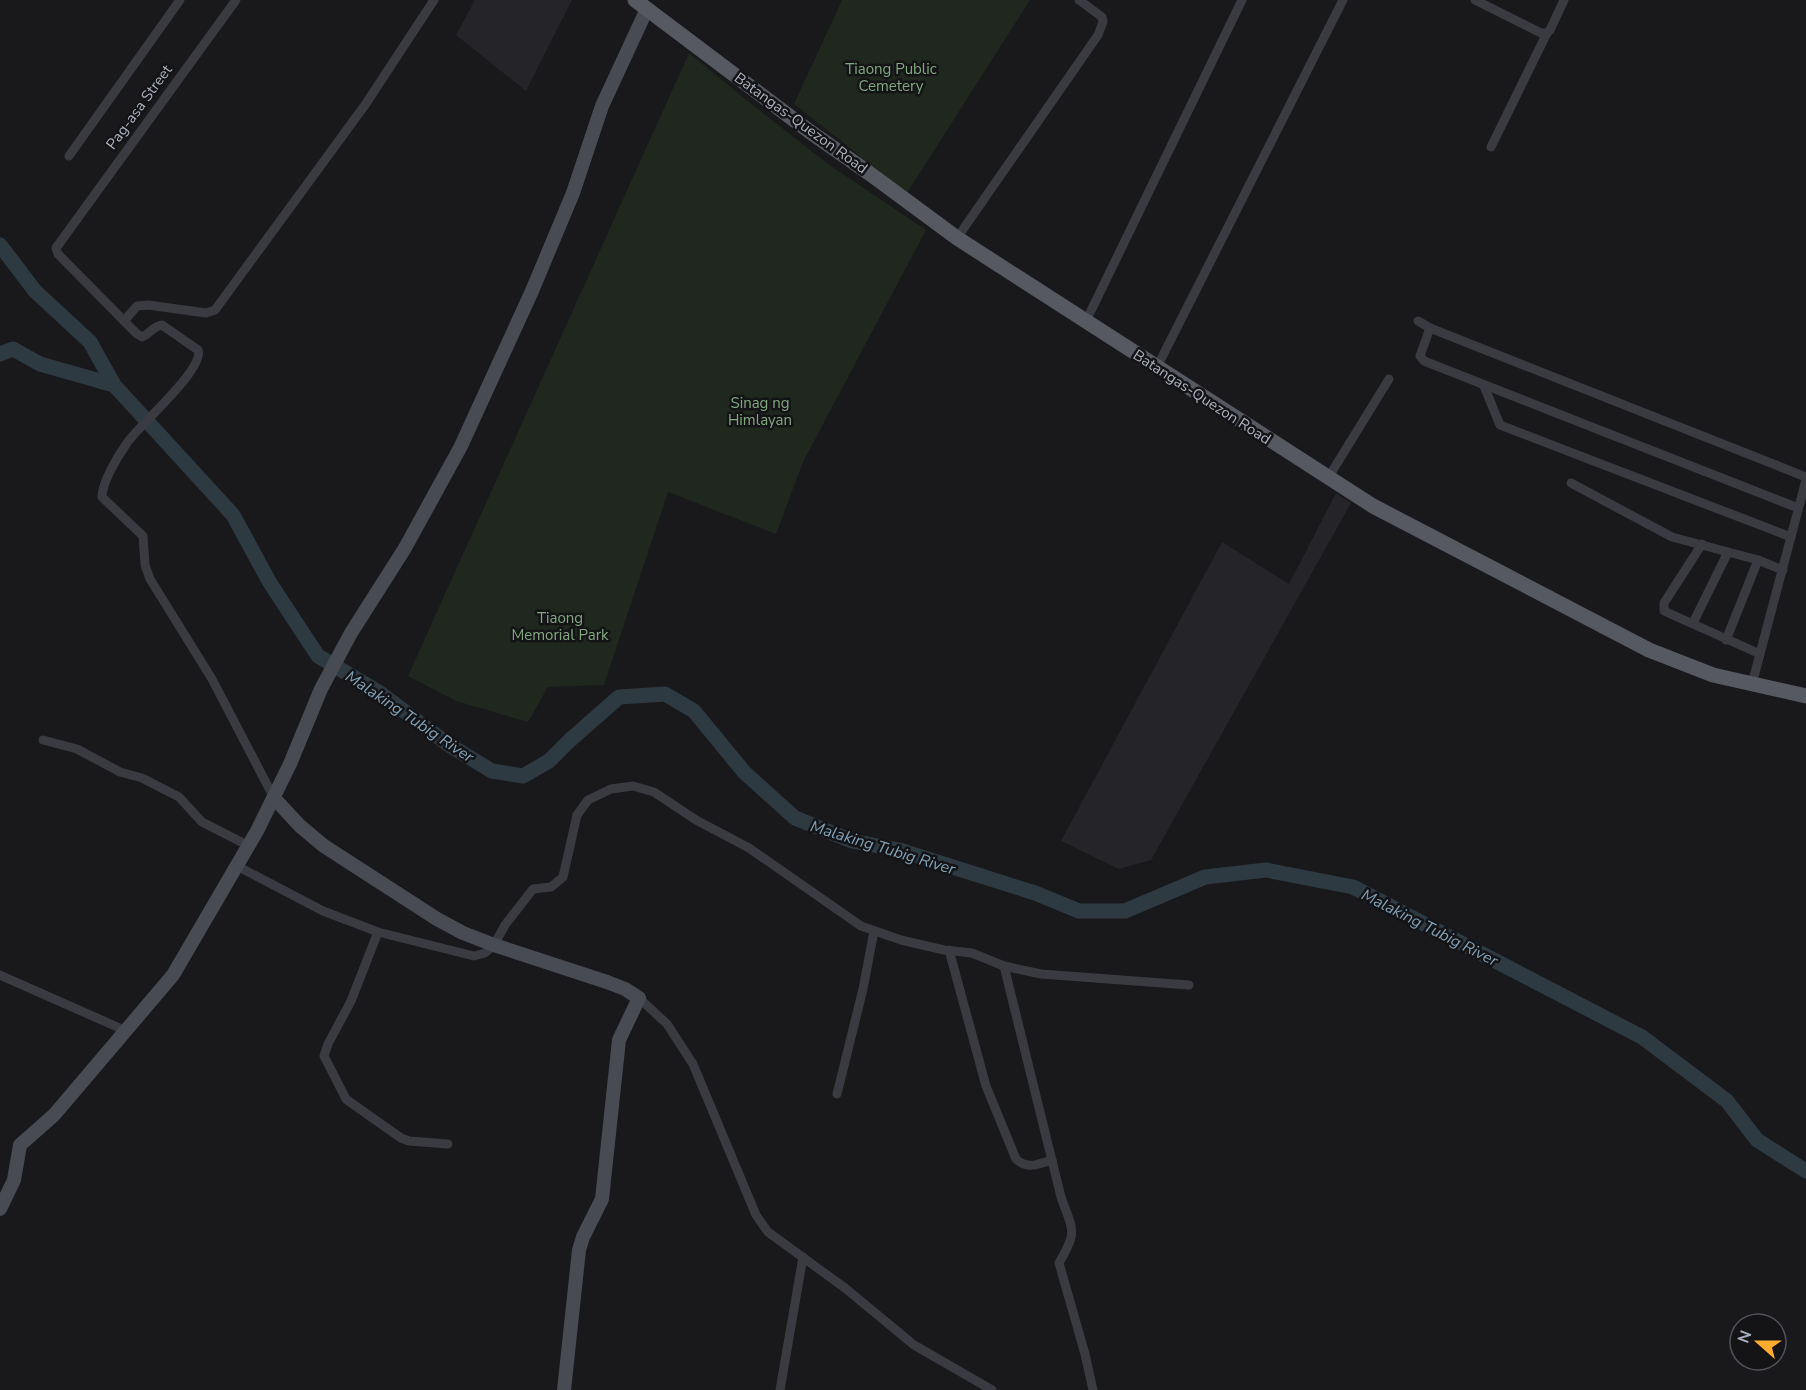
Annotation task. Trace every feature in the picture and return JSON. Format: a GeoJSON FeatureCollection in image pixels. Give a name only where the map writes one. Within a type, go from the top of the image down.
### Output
{"type":"FeatureCollection","features":[{"type":"Feature","properties":{"kind":"main road","name":"Batangas-Quezon Road"},"geometry":{"type":"LineString","coordinates":[[641,5],[808,131],[957,238],[1373,506],[1649,650],[1713,675],[1806,696]]}},
{"type":"Feature","properties":{"kind":"street"},"geometry":{"type":"LineString","coordinates":[[69,156],[180,0]]}},
{"type":"Feature","properties":{"kind":"street","name":"Pag-asa Street"},"geometry":{"type":"LineString","coordinates":[[124,321],[58,254],[56,248],[236,0]]}},
{"type":"Feature","properties":{"kind":"street"},"geometry":{"type":"LineString","coordinates":[[434,0],[364,105],[215,310],[206,313],[148,305],[137,306],[124,321],[142,337],[162,325],[198,350],[200,354],[198,362],[172,395],[128,442],[102,488],[102,497],[143,536],[145,565],[150,579],[212,680],[274,798],[300,826],[354,867],[436,920],[494,945],[607,982],[639,998],[667,1024],[693,1064],[756,1215],[768,1232],[845,1288],[914,1345],[992,1390]]}},
{"type":"Feature","properties":{"kind":"street"},"geometry":{"type":"LineString","coordinates":[[957,238],[1098,35],[1103,22],[1102,17],[1079,0]]}},
{"type":"Feature","properties":{"kind":"street"},"geometry":{"type":"LineString","coordinates":[[1086,321],[1242,0]]}},
{"type":"Feature","properties":{"kind":"street"},"geometry":{"type":"LineString","coordinates":[[1157,367],[1343,0]]}},
{"type":"Feature","properties":{"kind":"street"},"geometry":{"type":"LineString","coordinates":[[1475,0],[1541,33],[1547,33]]}},
{"type":"Feature","properties":{"kind":"street"},"geometry":{"type":"LineString","coordinates":[[1491,147],[1564,0]]}},
{"type":"Feature","properties":{"kind":"street"},"geometry":{"type":"LineString","coordinates":[[0,1209],[14,1180],[20,1144],[54,1115],[173,975],[274,798],[321,689],[351,633],[405,548],[461,446],[532,291],[573,193],[602,106],[641,5]]}},
{"type":"Feature","properties":{"kind":"street"},"geometry":{"type":"LineString","coordinates":[[1418,321],[1430,328],[1806,478],[1752,684]]}},
{"type":"Feature","properties":{"kind":"street"},"geometry":{"type":"LineString","coordinates":[[1430,328],[1421,358],[1484,386],[1798,508]]}},
{"type":"Feature","properties":{"kind":"street"},"geometry":{"type":"LineString","coordinates":[[1328,478],[1389,379]]}},
{"type":"Feature","properties":{"kind":"street"},"geometry":{"type":"LineString","coordinates":[[1484,386],[1500,426],[1791,537]]}},
{"type":"Feature","properties":{"kind":"street"},"geometry":{"type":"LineString","coordinates":[[1571,483],[1672,537],[1758,560],[1783,570]]}},
{"type":"Feature","properties":{"kind":"street"},"geometry":{"type":"LineString","coordinates":[[1702,544],[1664,603],[1664,611],[1760,654]]}},
{"type":"Feature","properties":{"kind":"street"},"geometry":{"type":"LineString","coordinates":[[1693,623],[1728,552]]}},
{"type":"Feature","properties":{"kind":"street"},"geometry":{"type":"LineString","coordinates":[[1726,639],[1758,560]]}},
{"type":"Feature","properties":{"kind":"street"},"geometry":{"type":"LineString","coordinates":[[43,740],[77,749],[120,772],[142,778],[179,797],[202,822],[248,845]]}},
{"type":"Feature","properties":{"kind":"street"},"geometry":{"type":"LineString","coordinates":[[235,865],[323,911],[378,932],[474,956],[485,953],[494,945],[505,926],[533,889],[551,887],[563,877],[577,815],[588,800],[611,789],[633,786],[654,792],[696,820],[749,848],[861,926],[874,931],[901,940],[972,953],[1004,966],[1041,974],[1189,985]]}},
{"type":"Feature","properties":{"kind":"street"},"geometry":{"type":"LineString","coordinates":[[837,1094],[863,989],[874,931]]}},
{"type":"Feature","properties":{"kind":"street"},"geometry":{"type":"LineString","coordinates":[[378,932],[351,1001],[324,1056],[346,1099],[357,1107],[409,1142],[448,1144]]}},
{"type":"Feature","properties":{"kind":"street"},"geometry":{"type":"LineString","coordinates":[[949,950],[986,1086],[1016,1159],[1022,1165],[1029,1167],[1052,1160]]}},
{"type":"Feature","properties":{"kind":"street"},"geometry":{"type":"LineString","coordinates":[[1004,966],[1061,1197],[1073,1232],[1071,1243],[1059,1263],[1093,1390]]}},
{"type":"Feature","properties":{"kind":"street"},"geometry":{"type":"LineString","coordinates":[[0,975],[124,1030]]}},
{"type":"Feature","properties":{"kind":"street"},"geometry":{"type":"LineString","coordinates":[[564,1390],[579,1250],[602,1199],[619,1040],[639,998]]}},
{"type":"Feature","properties":{"kind":"street"},"geometry":{"type":"LineString","coordinates":[[780,1390],[803,1257]]}},
{"type":"Feature","properties":{"kind":"shaded area"},"geometry":{"type":"Polygon","coordinates":[[[475,0],[572,0],[526,91],[456,35],[475,0]]]}},
{"type":"Feature","properties":{"kind":"shaded area"},"geometry":{"type":"Polygon","coordinates":[[[1336,493],[1351,503],[1151,860],[1119,869],[1061,841],[1222,542],[1289,584],[1336,493]]]}},
{"type":"Feature","properties":{"kind":"green space","name":"Tiaong Public Cemetery"},"geometry":{"type":"Polygon","coordinates":[[[842,0],[1030,0],[907,193],[794,104],[842,0]]]}},
{"type":"Feature","properties":{"kind":"green space"},"geometry":{"type":"Polygon","coordinates":[[[689,53],[828,164],[926,230],[803,462],[776,534],[668,492],[604,685],[548,687],[528,722],[456,701],[408,676],[689,53]]]}},
{"type":"Feature","properties":{"kind":"waterway","name":"Malaking Tubig River"},"geometry":{"type":"LineString","coordinates":[[0,245],[35,291],[90,342],[114,385],[233,515],[270,583],[318,656],[380,693],[449,745],[492,771],[523,776],[549,761],[619,697],[665,694],[694,711],[744,772],[795,818],[852,841],[899,850],[1035,893],[1079,911],[1125,911],[1205,877],[1266,870],[1353,887],[1642,1037],[1727,1101],[1757,1140],[1806,1171]]}},
{"type":"Feature","properties":{"kind":"waterway"},"geometry":{"type":"LineString","coordinates":[[0,354],[13,349],[40,364],[114,385]]}},
{"type":"Feature","properties":{"kind":"park label","name":"Sinag ng Himlayan"},"geometry":{"type":"Point","coordinates":[760,412]}},
{"type":"Feature","properties":{"kind":"park label","name":"Tiaong Memorial Park"},"geometry":{"type":"Point","coordinates":[560,626]}}]}
